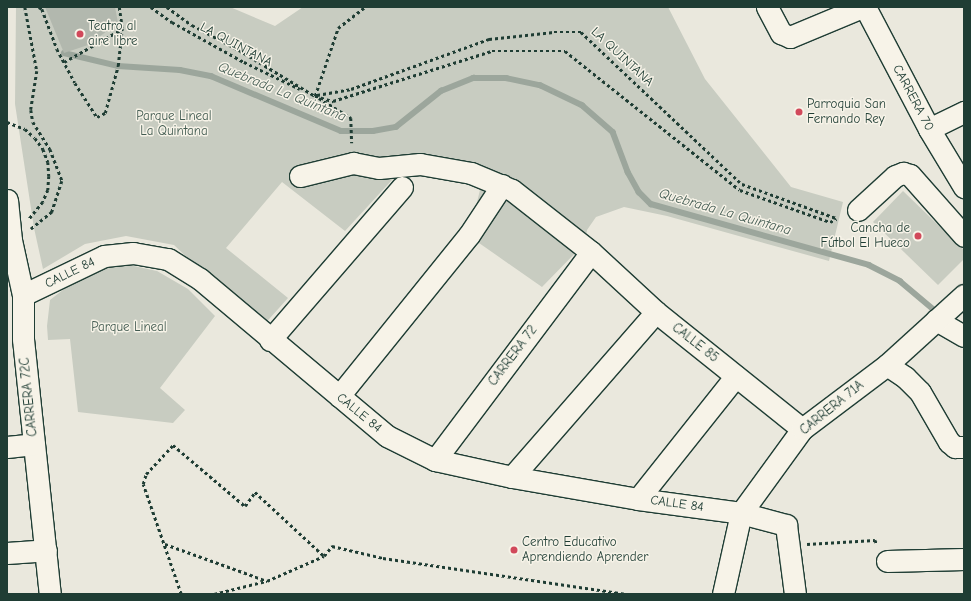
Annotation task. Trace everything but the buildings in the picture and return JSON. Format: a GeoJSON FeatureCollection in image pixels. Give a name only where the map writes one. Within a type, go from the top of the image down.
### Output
{"type":"FeatureCollection","features":[{"type":"Feature","properties":{"kind":"street"},"geometry":{"type":"LineString","coordinates":[[767,7],[781,33],[790,37],[796,36],[864,7]]}},
{"type":"Feature","properties":{"kind":"street","name":"CARRERA 70"},"geometry":{"type":"LineString","coordinates":[[864,7],[929,129],[964,186]]}},
{"type":"Feature","properties":{"kind":"street"},"geometry":{"type":"LineString","coordinates":[[929,129],[964,112]]}},
{"type":"Feature","properties":{"kind":"street","name":"CALLE 85"},"geometry":{"type":"LineString","coordinates":[[300,176],[353,163],[379,168],[420,164],[471,173],[512,190],[591,252],[656,312],[802,429]]}},
{"type":"Feature","properties":{"kind":"street"},"geometry":{"type":"LineString","coordinates":[[858,210],[895,176],[903,173],[910,175],[964,236]]}},
{"type":"Feature","properties":{"kind":"street"},"geometry":{"type":"LineString","coordinates":[[339,396],[469,235],[502,185]]}},
{"type":"Feature","properties":{"kind":"street"},"geometry":{"type":"LineString","coordinates":[[270,340],[402,187]]}},
{"type":"Feature","properties":{"kind":"street","name":"CARRERA 72C"},"geometry":{"type":"LineString","coordinates":[[7,200],[11,235],[23,295],[15,340],[34,444],[50,594]]}},
{"type":"Feature","properties":{"kind":"street","name":"CALLE 84"},"geometry":{"type":"LineString","coordinates":[[23,295],[104,256],[133,252],[168,259],[200,279],[270,340],[387,436],[436,460],[512,477],[638,499],[741,513]]}},
{"type":"Feature","properties":{"kind":"street","name":"CARRERA 72"},"geometry":{"type":"LineString","coordinates":[[436,460],[591,252]]}},
{"type":"Feature","properties":{"kind":"street","name":"CARRERA 71A"},"geometry":{"type":"LineString","coordinates":[[723,594],[741,513],[802,429],[887,365],[964,295]]}},
{"type":"Feature","properties":{"kind":"street"},"geometry":{"type":"LineString","coordinates":[[512,477],[656,312]]}},
{"type":"Feature","properties":{"kind":"street"},"geometry":{"type":"LineString","coordinates":[[936,320],[964,336]]}},
{"type":"Feature","properties":{"kind":"street"},"geometry":{"type":"LineString","coordinates":[[887,365],[905,377],[920,392],[949,442],[955,447],[964,448]]}},
{"type":"Feature","properties":{"kind":"street"},"geometry":{"type":"LineString","coordinates":[[638,499],[736,376]]}},
{"type":"Feature","properties":{"kind":"street"},"geometry":{"type":"LineString","coordinates":[[7,447],[34,444]]}},
{"type":"Feature","properties":{"kind":"street"},"geometry":{"type":"LineString","coordinates":[[741,513],[786,525],[795,594]]}},
{"type":"Feature","properties":{"kind":"street"},"geometry":{"type":"LineString","coordinates":[[7,553],[46,550]]}},
{"type":"Feature","properties":{"kind":"street"},"geometry":{"type":"LineString","coordinates":[[887,561],[964,559]]}},
{"type":"Feature","properties":{"kind":"path"},"geometry":{"type":"LineString","coordinates":[[11,235],[34,228],[52,212],[62,181],[50,149],[34,122],[31,110],[37,71],[24,7]]}},
{"type":"Feature","properties":{"kind":"path"},"geometry":{"type":"LineString","coordinates":[[39,7],[42,9],[64,62],[91,110],[97,117],[105,113],[118,66],[122,28],[119,7]]}},
{"type":"Feature","properties":{"kind":"path","name":"LA QUINTANA"},"geometry":{"type":"LineString","coordinates":[[151,7],[172,22],[244,62],[315,96],[334,101],[492,51],[565,51],[740,190],[830,222],[836,218],[858,210]]}},
{"type":"Feature","properties":{"kind":"path","name":"LA QUINTANA"},"geometry":{"type":"LineString","coordinates":[[167,7],[192,25],[315,96],[351,89],[489,39],[554,32],[582,32],[742,184],[836,218]]}},
{"type":"Feature","properties":{"kind":"path"},"geometry":{"type":"LineString","coordinates":[[352,144],[351,118],[315,96],[338,28],[365,7]]}},
{"type":"Feature","properties":{"kind":"path"},"geometry":{"type":"LineString","coordinates":[[64,62],[122,28]]}},
{"type":"Feature","properties":{"kind":"path"},"geometry":{"type":"LineString","coordinates":[[7,122],[25,129],[35,138],[43,149],[48,162],[50,176],[48,190],[43,202],[35,214],[11,235]]}},
{"type":"Feature","properties":{"kind":"path"},"geometry":{"type":"LineString","coordinates":[[181,594],[165,544],[152,514],[143,484],[146,474],[173,445],[244,506],[255,492],[324,556]]}},
{"type":"Feature","properties":{"kind":"path"},"geometry":{"type":"LineString","coordinates":[[805,544],[875,540]]}},
{"type":"Feature","properties":{"kind":"path"},"geometry":{"type":"LineString","coordinates":[[165,544],[267,581]]}},
{"type":"Feature","properties":{"kind":"path"},"geometry":{"type":"LineString","coordinates":[[214,594],[267,581],[324,556],[332,546],[383,558],[626,594]]}},
{"type":"Feature","properties":{"kind":"green space","name":"Parque Lineal La Quintana"},"geometry":{"type":"Polygon","coordinates":[[[16,7],[230,7],[275,26],[303,7],[668,7],[705,79],[791,187],[843,202],[829,261],[667,216],[624,207],[596,217],[587,230],[585,243],[542,287],[469,236],[484,173],[403,168],[345,231],[282,182],[226,248],[288,298],[261,328],[174,245],[126,236],[85,244],[43,269],[34,228],[15,104],[16,7]]]}},
{"type":"Feature","properties":{"kind":"green space","name":"Cancha de Fútbol El Hueco"},"geometry":{"type":"Polygon","coordinates":[[[903,191],[964,250],[964,259],[938,285],[873,222],[903,191]]]}},
{"type":"Feature","properties":{"kind":"green space","name":"Parque Lineal"},"geometry":{"type":"Polygon","coordinates":[[[124,264],[157,271],[188,289],[215,316],[160,388],[185,410],[173,423],[78,412],[70,339],[48,340],[47,326],[50,300],[77,279],[102,269],[124,264]]]}},
{"type":"Feature","properties":{"kind":"waterway","name":"Quebrada La Quintana"},"geometry":{"type":"LineString","coordinates":[[64,53],[118,66],[180,70],[211,76],[341,131],[373,131],[396,127],[441,91],[473,78],[506,78],[540,85],[582,105],[613,132],[628,172],[639,192],[651,204],[869,265],[900,281],[938,313]]}},
{"type":"Feature","properties":{"kind":"place","name":"Teatro al aire libre"},"geometry":{"type":"Point","coordinates":[80,34]}},
{"type":"Feature","properties":{"kind":"place","name":"Parroquia San Fernando Rey"},"geometry":{"type":"Point","coordinates":[799,112]}},
{"type":"Feature","properties":{"kind":"place","name":"Cancha de Fútbol El Hueco"},"geometry":{"type":"Point","coordinates":[918,236]}},
{"type":"Feature","properties":{"kind":"place","name":"Centro Educativo Aprendiendo Aprender"},"geometry":{"type":"Point","coordinates":[514,550]}}]}
